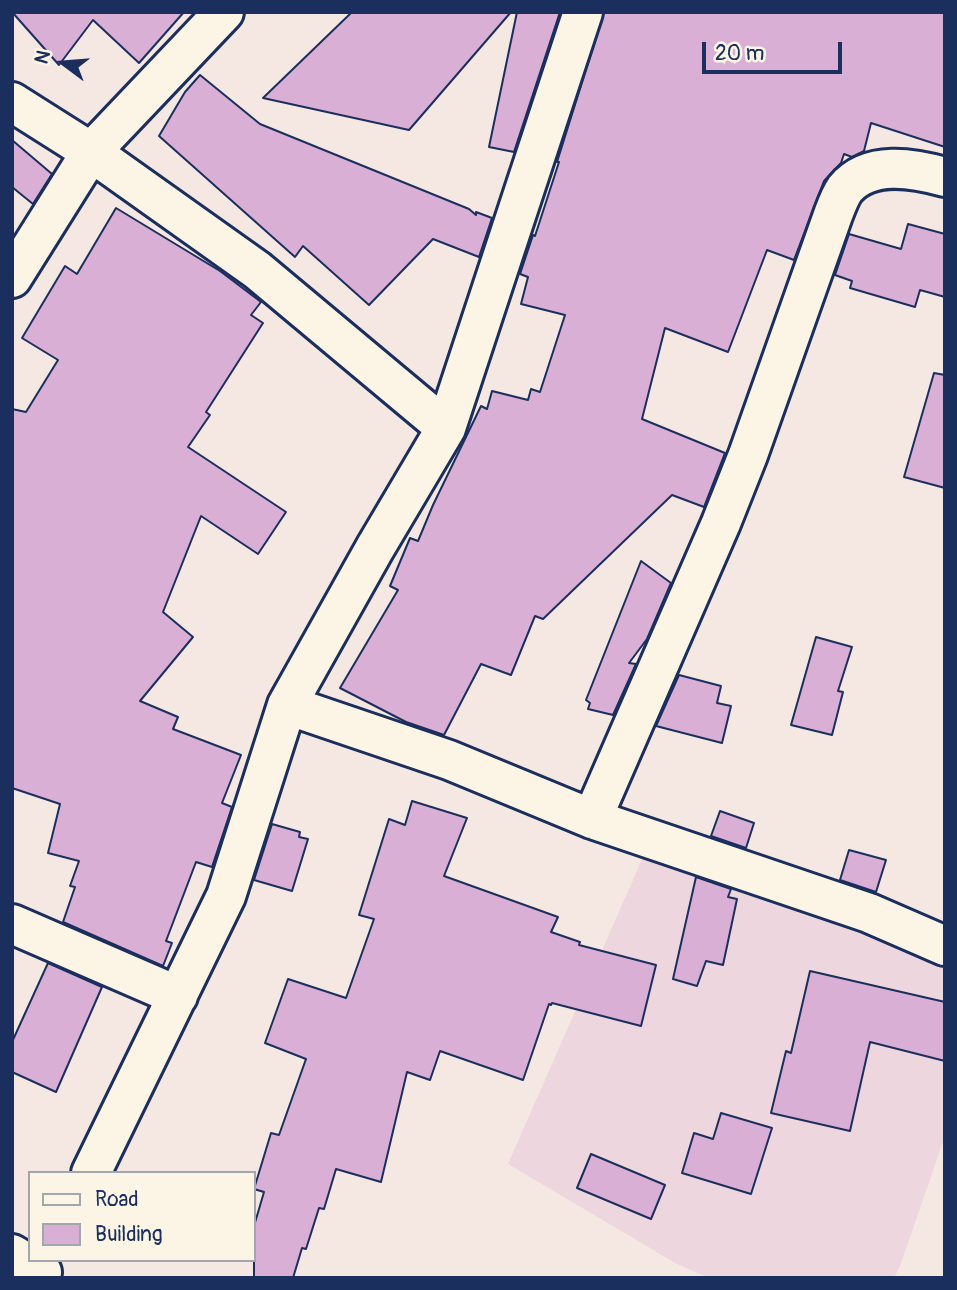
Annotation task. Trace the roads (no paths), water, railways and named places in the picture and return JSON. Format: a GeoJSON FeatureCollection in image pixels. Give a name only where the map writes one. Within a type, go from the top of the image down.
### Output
{"type":"FeatureCollection","features":[{"type":"Feature","properties":{"kind":"street"},"geometry":{"type":"LineString","coordinates":[[12,278],[91,152],[224,12]]}},
{"type":"Feature","properties":{"kind":"street"},"geometry":{"type":"LineString","coordinates":[[92,1171],[226,896],[287,705],[374,548],[446,428],[583,12]]}},
{"type":"Feature","properties":{"kind":"street"},"geometry":{"type":"LineString","coordinates":[[12,102],[91,152],[257,270],[446,428]]}},
{"type":"Feature","properties":{"kind":"street"},"geometry":{"type":"LineString","coordinates":[[592,819],[726,511],[833,215],[845,189],[867,173],[898,167],[945,177]]}},
{"type":"Feature","properties":{"kind":"street"},"geometry":{"type":"LineString","coordinates":[[287,705],[449,760],[592,819],[869,914],[945,946]]}},
{"type":"Feature","properties":{"kind":"street"},"geometry":{"type":"LineString","coordinates":[[12,924],[178,996]]}}]}
